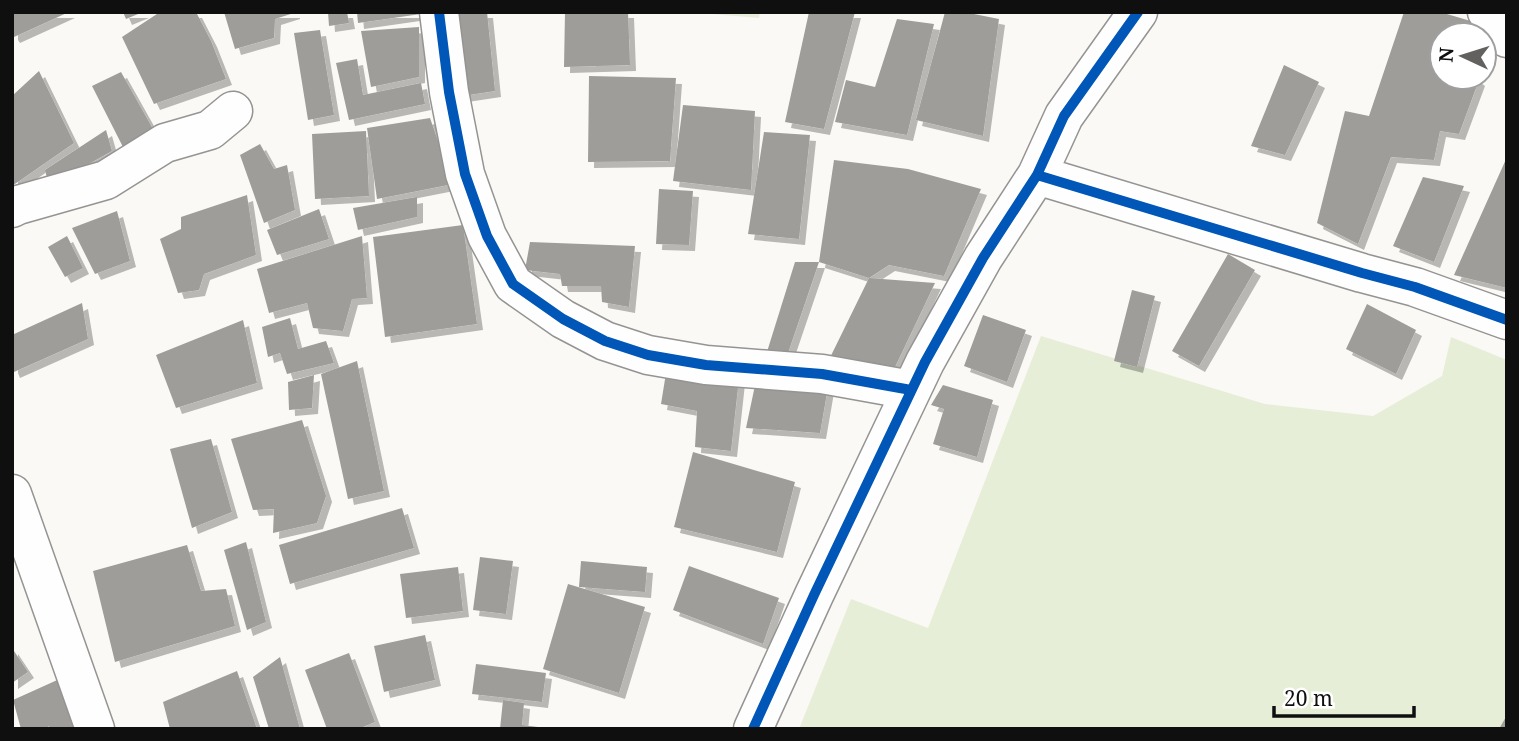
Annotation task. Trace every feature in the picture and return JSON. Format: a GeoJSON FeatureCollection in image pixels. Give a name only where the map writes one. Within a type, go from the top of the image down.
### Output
{"type":"FeatureCollection","features":[{"type":"Feature","properties":{"kind":"street"},"geometry":{"type":"LineString","coordinates":[[439,12],[449,92],[466,174],[487,236],[513,284],[563,319],[605,341],[648,355],[706,365],[822,374],[911,390]]}},
{"type":"Feature","properties":{"kind":"street"},"geometry":{"type":"LineString","coordinates":[[753,729],[911,390],[984,258],[1037,176],[1064,116],[1138,12]]}},
{"type":"Feature","properties":{"kind":"street"},"geometry":{"type":"LineString","coordinates":[[1487,12],[1507,38]]}},
{"type":"Feature","properties":{"kind":"street"},"geometry":{"type":"LineString","coordinates":[[12,208],[106,180],[165,143],[210,130],[233,111]]}},
{"type":"Feature","properties":{"kind":"street"},"geometry":{"type":"LineString","coordinates":[[1037,176],[1415,287],[1507,320]]}},
{"type":"Feature","properties":{"kind":"street"},"geometry":{"type":"LineString","coordinates":[[12,494],[95,729]]}},
{"type":"Feature","properties":{"kind":"green space"},"geometry":{"type":"Polygon","coordinates":[[[688,12],[760,12],[759,18],[688,12]]]}},
{"type":"Feature","properties":{"kind":"green space"},"geometry":{"type":"Polygon","coordinates":[[[1041,336],[1265,404],[1373,416],[1442,376],[1451,337],[1507,360],[1507,729],[799,729],[851,599],[928,628],[1041,336]]]}},
{"type":"Feature","properties":{"kind":"building"},"geometry":{"type":"Polygon","coordinates":[[[12,12],[69,12],[14,37],[12,12]]]}},
{"type":"Feature","properties":{"kind":"building"},"geometry":{"type":"Polygon","coordinates":[[[123,12],[143,12],[126,19],[123,12]]]}},
{"type":"Feature","properties":{"kind":"building"},"geometry":{"type":"Polygon","coordinates":[[[160,12],[196,12],[226,79],[154,104],[122,37],[160,12]]]}},
{"type":"Feature","properties":{"kind":"building"},"geometry":{"type":"Polygon","coordinates":[[[224,12],[294,13],[275,19],[274,38],[235,49],[224,12]]]}},
{"type":"Feature","properties":{"kind":"building"},"geometry":{"type":"Polygon","coordinates":[[[328,12],[347,12],[349,23],[329,26],[328,12]]]}},
{"type":"Feature","properties":{"kind":"building"},"geometry":{"type":"Polygon","coordinates":[[[357,12],[421,12],[421,14],[358,23],[357,12]]]}},
{"type":"Feature","properties":{"kind":"building"},"geometry":{"type":"Polygon","coordinates":[[[443,12],[487,12],[495,91],[455,97],[443,12]]]}},
{"type":"Feature","properties":{"kind":"building"},"geometry":{"type":"Polygon","coordinates":[[[565,12],[628,12],[630,65],[564,67],[565,12]]]}},
{"type":"Feature","properties":{"kind":"building"},"geometry":{"type":"Polygon","coordinates":[[[809,12],[855,12],[824,129],[785,122],[809,12]]]}},
{"type":"Feature","properties":{"kind":"building"},"geometry":{"type":"Polygon","coordinates":[[[945,12],[964,12],[999,19],[983,136],[916,120],[945,12]]]}},
{"type":"Feature","properties":{"kind":"building"},"geometry":{"type":"Polygon","coordinates":[[[1404,12],[1440,12],[1471,21],[1428,21],[1428,91],[1475,91],[1459,134],[1440,131],[1434,160],[1391,157],[1358,244],[1317,223],[1345,111],[1369,116],[1404,12]]]}},
{"type":"Feature","properties":{"kind":"building"},"geometry":{"type":"Polygon","coordinates":[[[897,19],[934,24],[907,135],[835,122],[846,80],[875,87],[897,19]]]}},
{"type":"Feature","properties":{"kind":"building"},"geometry":{"type":"Polygon","coordinates":[[[419,27],[419,77],[371,87],[361,31],[419,27]]]}},
{"type":"Feature","properties":{"kind":"building"},"geometry":{"type":"Polygon","coordinates":[[[320,30],[334,115],[308,120],[294,33],[320,30]]]}},
{"type":"Feature","properties":{"kind":"building"},"geometry":{"type":"Polygon","coordinates":[[[357,59],[363,95],[421,83],[425,104],[349,120],[336,63],[357,59]]]}},
{"type":"Feature","properties":{"kind":"building"},"geometry":{"type":"Polygon","coordinates":[[[1284,65],[1319,82],[1285,155],[1251,146],[1284,65]]]}},
{"type":"Feature","properties":{"kind":"building"},"geometry":{"type":"Polygon","coordinates":[[[39,71],[74,143],[12,186],[12,96],[39,71]]]}},
{"type":"Feature","properties":{"kind":"building"},"geometry":{"type":"Polygon","coordinates":[[[121,72],[153,129],[123,147],[92,86],[121,72]]]}},
{"type":"Feature","properties":{"kind":"building"},"geometry":{"type":"Polygon","coordinates":[[[589,76],[676,78],[670,161],[588,162],[589,76]]]}},
{"type":"Feature","properties":{"kind":"building"},"geometry":{"type":"Polygon","coordinates":[[[683,105],[755,111],[751,190],[673,181],[683,105]]]}},
{"type":"Feature","properties":{"kind":"building"},"geometry":{"type":"Polygon","coordinates":[[[430,118],[453,184],[377,199],[367,128],[430,118]]]}},
{"type":"Feature","properties":{"kind":"building"},"geometry":{"type":"Polygon","coordinates":[[[106,130],[112,151],[49,186],[45,170],[106,130]]]}},
{"type":"Feature","properties":{"kind":"building"},"geometry":{"type":"Polygon","coordinates":[[[366,131],[369,196],[315,199],[312,134],[366,131]]]}},
{"type":"Feature","properties":{"kind":"building"},"geometry":{"type":"Polygon","coordinates":[[[764,132],[810,135],[799,239],[748,234],[764,132]]]}},
{"type":"Feature","properties":{"kind":"building"},"geometry":{"type":"Polygon","coordinates":[[[260,144],[274,169],[287,165],[295,210],[264,223],[240,155],[260,144]]]}},
{"type":"Feature","properties":{"kind":"building"},"geometry":{"type":"Polygon","coordinates":[[[1507,157],[1507,288],[1454,275],[1507,157]]]}},
{"type":"Feature","properties":{"kind":"building"},"geometry":{"type":"Polygon","coordinates":[[[834,160],[908,169],[981,189],[944,276],[889,265],[869,278],[819,262],[834,160]]]}},
{"type":"Feature","properties":{"kind":"building"},"geometry":{"type":"Polygon","coordinates":[[[1423,177],[1464,186],[1434,262],[1393,246],[1423,177]]]}},
{"type":"Feature","properties":{"kind":"building"},"geometry":{"type":"Polygon","coordinates":[[[659,189],[693,191],[689,245],[656,244],[659,189]]]}},
{"type":"Feature","properties":{"kind":"building"},"geometry":{"type":"Polygon","coordinates":[[[247,195],[256,255],[204,274],[199,290],[178,293],[160,239],[181,229],[181,217],[247,195]]]}},
{"type":"Feature","properties":{"kind":"building"},"geometry":{"type":"Polygon","coordinates":[[[417,197],[417,217],[358,230],[353,208],[417,197]]]}},
{"type":"Feature","properties":{"kind":"building"},"geometry":{"type":"Polygon","coordinates":[[[319,209],[329,239],[277,255],[267,230],[319,209]]]}},
{"type":"Feature","properties":{"kind":"building"},"geometry":{"type":"Polygon","coordinates":[[[117,211],[130,261],[95,274],[72,228],[117,211]]]}},
{"type":"Feature","properties":{"kind":"building"},"geometry":{"type":"Polygon","coordinates":[[[463,225],[477,324],[385,337],[373,237],[463,225]]]}},
{"type":"Feature","properties":{"kind":"building"},"geometry":{"type":"Polygon","coordinates":[[[67,236],[83,268],[65,277],[48,247],[67,236]]]}},
{"type":"Feature","properties":{"kind":"building"},"geometry":{"type":"Polygon","coordinates":[[[362,236],[367,298],[352,299],[343,331],[313,328],[307,303],[269,313],[257,269],[362,236]]]}},
{"type":"Feature","properties":{"kind":"building"},"geometry":{"type":"Polygon","coordinates":[[[530,242],[635,246],[629,307],[602,302],[601,286],[562,286],[560,274],[525,270],[530,242]]]}},
{"type":"Feature","properties":{"kind":"building"},"geometry":{"type":"Polygon","coordinates":[[[1228,254],[1255,270],[1199,366],[1172,351],[1228,254]]]}},
{"type":"Feature","properties":{"kind":"building"},"geometry":{"type":"Polygon","coordinates":[[[795,262],[819,262],[787,356],[766,355],[795,262]]]}},
{"type":"Feature","properties":{"kind":"building"},"geometry":{"type":"Polygon","coordinates":[[[869,278],[935,283],[886,386],[822,374],[869,278]]]}},
{"type":"Feature","properties":{"kind":"building"},"geometry":{"type":"Polygon","coordinates":[[[1132,290],[1155,296],[1137,367],[1114,361],[1132,290]]]}},
{"type":"Feature","properties":{"kind":"building"},"geometry":{"type":"Polygon","coordinates":[[[82,303],[88,339],[14,372],[12,335],[82,303]]]}},
{"type":"Feature","properties":{"kind":"building"},"geometry":{"type":"Polygon","coordinates":[[[1367,304],[1416,330],[1396,374],[1346,349],[1367,304]]]}},
{"type":"Feature","properties":{"kind":"building"},"geometry":{"type":"Polygon","coordinates":[[[983,315],[1026,330],[1007,382],[964,366],[983,315]]]}},
{"type":"Feature","properties":{"kind":"building"},"geometry":{"type":"Polygon","coordinates":[[[290,318],[298,349],[326,341],[334,363],[287,374],[280,353],[268,357],[262,327],[290,318]]]}},
{"type":"Feature","properties":{"kind":"building"},"geometry":{"type":"Polygon","coordinates":[[[243,320],[257,383],[176,408],[156,355],[243,320]]]}},
{"type":"Feature","properties":{"kind":"building"},"geometry":{"type":"Polygon","coordinates":[[[357,361],[384,491],[348,499],[321,374],[357,361]]]}},
{"type":"Feature","properties":{"kind":"building"},"geometry":{"type":"Polygon","coordinates":[[[758,371],[829,381],[820,433],[746,428],[758,371]]]}},
{"type":"Feature","properties":{"kind":"building"},"geometry":{"type":"Polygon","coordinates":[[[666,373],[739,378],[731,451],[695,447],[697,411],[661,404],[666,373]]]}},
{"type":"Feature","properties":{"kind":"building"},"geometry":{"type":"Polygon","coordinates":[[[314,375],[312,408],[289,410],[288,382],[314,375]]]}},
{"type":"Feature","properties":{"kind":"building"},"geometry":{"type":"Polygon","coordinates":[[[943,385],[993,400],[977,457],[933,444],[944,409],[931,405],[943,385]]]}},
{"type":"Feature","properties":{"kind":"building"},"geometry":{"type":"Polygon","coordinates":[[[302,420],[326,496],[317,523],[273,533],[274,509],[253,510],[231,439],[302,420]]]}},
{"type":"Feature","properties":{"kind":"building"},"geometry":{"type":"Polygon","coordinates":[[[211,439],[232,512],[192,528],[170,449],[211,439]]]}},
{"type":"Feature","properties":{"kind":"building"},"geometry":{"type":"Polygon","coordinates":[[[693,452],[795,482],[777,552],[674,527],[693,452]]]}},
{"type":"Feature","properties":{"kind":"building"},"geometry":{"type":"Polygon","coordinates":[[[402,508],[414,548],[290,584],[279,545],[402,508]]]}},
{"type":"Feature","properties":{"kind":"building"},"geometry":{"type":"Polygon","coordinates":[[[246,542],[266,622],[247,630],[224,550],[246,542]]]}},
{"type":"Feature","properties":{"kind":"building"},"geometry":{"type":"Polygon","coordinates":[[[187,545],[201,591],[226,589],[235,626],[115,662],[93,571],[187,545]]]}},
{"type":"Feature","properties":{"kind":"building"},"geometry":{"type":"Polygon","coordinates":[[[480,557],[513,561],[506,614],[473,610],[480,557]]]}},
{"type":"Feature","properties":{"kind":"building"},"geometry":{"type":"Polygon","coordinates":[[[581,561],[647,567],[645,592],[579,587],[581,561]]]}},
{"type":"Feature","properties":{"kind":"building"},"geometry":{"type":"Polygon","coordinates":[[[689,566],[779,598],[763,644],[673,610],[689,566]]]}},
{"type":"Feature","properties":{"kind":"building"},"geometry":{"type":"Polygon","coordinates":[[[458,567],[463,611],[406,618],[400,574],[458,567]]]}},
{"type":"Feature","properties":{"kind":"building"},"geometry":{"type":"Polygon","coordinates":[[[568,584],[645,607],[619,693],[543,669],[568,584]]]}},
{"type":"Feature","properties":{"kind":"building"},"geometry":{"type":"Polygon","coordinates":[[[425,635],[435,680],[384,692],[374,646],[425,635]]]}},
{"type":"Feature","properties":{"kind":"building"},"geometry":{"type":"Polygon","coordinates":[[[12,648],[28,672],[12,683],[12,648]]]}},
{"type":"Feature","properties":{"kind":"building"},"geometry":{"type":"Polygon","coordinates":[[[349,653],[375,722],[358,729],[327,729],[305,670],[349,653]]]}},
{"type":"Feature","properties":{"kind":"building"},"geometry":{"type":"Polygon","coordinates":[[[280,657],[300,729],[269,729],[253,677],[280,657]]]}},
{"type":"Feature","properties":{"kind":"building"},"geometry":{"type":"Polygon","coordinates":[[[476,664],[546,673],[542,702],[472,694],[476,664]]]}},
{"type":"Feature","properties":{"kind":"building"},"geometry":{"type":"Polygon","coordinates":[[[237,671],[257,729],[170,729],[163,702],[237,671]]]}},
{"type":"Feature","properties":{"kind":"building"},"geometry":{"type":"Polygon","coordinates":[[[75,672],[95,729],[50,729],[49,726],[45,729],[21,729],[13,700],[75,672]]]}},
{"type":"Feature","properties":{"kind":"building"},"geometry":{"type":"Polygon","coordinates":[[[503,700],[524,703],[522,725],[538,729],[500,729],[503,700]]]}},
{"type":"Feature","properties":{"kind":"building"},"geometry":{"type":"Polygon","coordinates":[[[1507,715],[1507,729],[1499,729],[1507,715]]]}},
{"type":"Feature","properties":{"kind":"cycle path"},"geometry":{"type":"LineString","coordinates":[[439,12],[449,92],[465,174],[487,236],[513,284],[563,319],[605,341],[648,355],[706,365],[822,374],[911,390]]}},
{"type":"Feature","properties":{"kind":"cycle path"},"geometry":{"type":"LineString","coordinates":[[753,729],[925,362],[983,258],[1037,175],[1064,116],[1138,12]]}},
{"type":"Feature","properties":{"kind":"cycle path"},"geometry":{"type":"LineString","coordinates":[[1037,175],[1415,287],[1507,320]]}}]}
